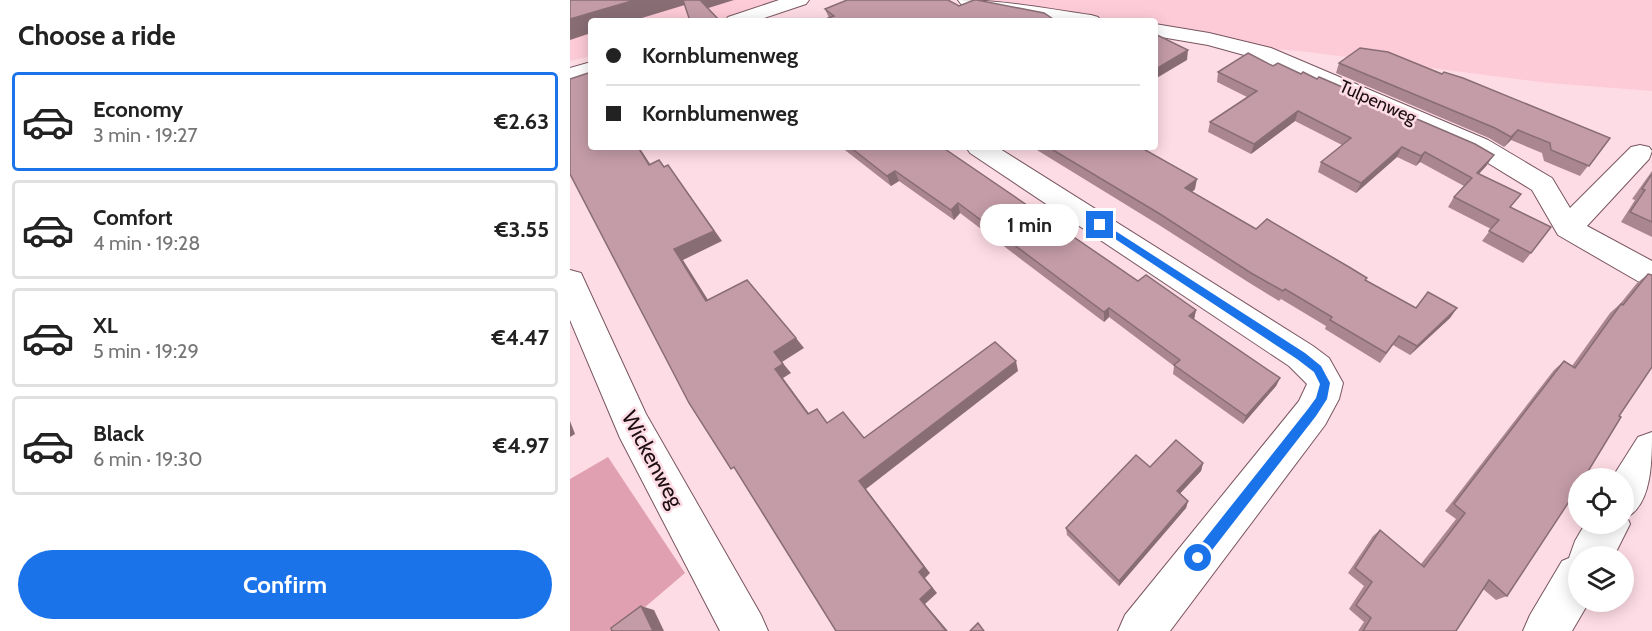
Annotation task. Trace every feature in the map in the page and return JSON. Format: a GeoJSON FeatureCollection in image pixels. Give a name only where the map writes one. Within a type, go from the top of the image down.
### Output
{"type":"FeatureCollection","features":[{"type":"Feature","properties":{"kind":"street"},"geometry":{"type":"LineString","coordinates":[[760,18],[777,16],[799,0]]}},
{"type":"Feature","properties":{"kind":"street"},"geometry":{"type":"LineString","coordinates":[[968,0],[1021,12],[1068,18]]}},
{"type":"Feature","properties":{"kind":"street","name":"Tulpenweg"},"geometry":{"type":"LineString","coordinates":[[1158,30],[1209,39],[1263,52],[1479,146],[1542,184],[1568,228]]}},
{"type":"Feature","properties":{"kind":"street"},"geometry":{"type":"LineString","coordinates":[[570,75],[588,70]]}},
{"type":"Feature","properties":{"kind":"street"},"geometry":{"type":"LineString","coordinates":[[984,150],[1301,356],[1317,369],[1325,383],[1321,399],[1312,412],[1141,631]]}},
{"type":"Feature","properties":{"kind":"street"},"geometry":{"type":"LineString","coordinates":[[1640,153],[1568,228],[1652,275]]}},
{"type":"Feature","properties":{"kind":"street","name":"Wickenweg"},"geometry":{"type":"LineString","coordinates":[[570,282],[633,426],[745,631]]}},
{"type":"Feature","properties":{"kind":"street"},"geometry":{"type":"LineString","coordinates":[[1634,481],[1652,450]]}},
{"type":"Feature","properties":{"kind":"street"},"geometry":{"type":"LineString","coordinates":[[1546,631],[1568,594]]}},
{"type":"Feature","properties":{"kind":"shaded area"},"geometry":{"type":"Polygon","coordinates":[[[570,0],[791,0],[727,18],[588,18],[588,57],[570,61],[570,0]]]}},
{"type":"Feature","properties":{"kind":"shaded area"},"geometry":{"type":"Polygon","coordinates":[[[973,0],[1652,0],[1652,91],[1548,83],[1300,51],[1248,47],[1158,30],[1158,18],[1077,18],[973,0]]]}},
{"type":"Feature","properties":{"kind":"shaded area"},"geometry":{"type":"Polygon","coordinates":[[[608,457],[685,573],[617,631],[570,631],[570,479],[608,457]]]}},
{"type":"Feature","properties":{"kind":"building"},"geometry":{"type":"Polygon","coordinates":[[[570,0],[635,0],[570,19],[570,0]]]}},
{"type":"Feature","properties":{"kind":"building"},"geometry":{"type":"Polygon","coordinates":[[[683,0],[700,0],[717,18],[689,18],[683,0]]]}},
{"type":"Feature","properties":{"kind":"building"},"geometry":{"type":"Polygon","coordinates":[[[847,0],[948,0],[959,6],[977,0],[1044,13],[1052,18],[828,18],[834,16],[825,9],[847,0]]]}},
{"type":"Feature","properties":{"kind":"building"},"geometry":{"type":"Polygon","coordinates":[[[1158,35],[1188,50],[1158,68],[1158,35]]]}},
{"type":"Feature","properties":{"kind":"building"},"geometry":{"type":"Polygon","coordinates":[[[1360,48],[1388,52],[1442,74],[1444,72],[1463,78],[1610,138],[1589,166],[1551,150],[1550,143],[1518,130],[1511,137],[1495,128],[1339,63],[1360,48]]]}},
{"type":"Feature","properties":{"kind":"building"},"geometry":{"type":"Polygon","coordinates":[[[1248,53],[1273,66],[1278,63],[1301,74],[1303,72],[1317,79],[1319,77],[1475,144],[1494,155],[1477,173],[1521,194],[1510,207],[1551,227],[1531,253],[1489,231],[1499,220],[1454,197],[1472,178],[1425,152],[1421,156],[1402,147],[1361,183],[1321,162],[1351,138],[1298,111],[1254,144],[1210,122],[1257,91],[1218,72],[1248,53]]]}},
{"type":"Feature","properties":{"kind":"building"},"geometry":{"type":"Polygon","coordinates":[[[588,73],[588,150],[640,150],[649,165],[659,160],[664,167],[668,165],[714,231],[674,249],[706,301],[747,280],[796,338],[774,352],[783,364],[775,369],[808,414],[817,409],[827,423],[843,412],[864,438],[995,342],[1016,361],[859,481],[924,567],[919,572],[932,588],[920,599],[946,631],[836,631],[734,467],[731,469],[689,403],[570,174],[570,79],[588,73]]]}},
{"type":"Feature","properties":{"kind":"building"},"geometry":{"type":"Polygon","coordinates":[[[854,150],[946,150],[1138,281],[1146,275],[1196,310],[1189,316],[1280,378],[1246,416],[1174,365],[1180,360],[1109,308],[1104,312],[958,203],[951,210],[895,171],[887,176],[854,150]]]}},
{"type":"Feature","properties":{"kind":"building"},"geometry":{"type":"Polygon","coordinates":[[[1053,150],[1145,150],[1197,179],[1185,188],[1256,229],[1267,219],[1367,278],[1365,280],[1416,308],[1428,292],[1457,308],[1417,346],[1399,336],[1386,353],[1330,320],[1332,317],[1285,289],[1283,291],[1251,273],[1160,214],[1053,150]]]}},
{"type":"Feature","properties":{"kind":"building"},"geometry":{"type":"Polygon","coordinates":[[[1652,174],[1652,222],[1630,212],[1645,190],[1642,189],[1652,174]]]}},
{"type":"Feature","properties":{"kind":"building"},"geometry":{"type":"Polygon","coordinates":[[[1648,274],[1652,275],[1652,367],[1619,416],[1621,417],[1590,468],[1568,468],[1568,503],[1507,596],[1489,580],[1456,631],[1363,631],[1371,618],[1356,605],[1372,582],[1355,568],[1380,530],[1424,567],[1465,513],[1454,504],[1564,361],[1575,368],[1621,304],[1623,305],[1648,274]]]}},
{"type":"Feature","properties":{"kind":"building"},"geometry":{"type":"Polygon","coordinates":[[[1176,440],[1203,463],[1177,491],[1188,501],[1119,581],[1066,528],[1136,455],[1150,467],[1176,440]]]}},
{"type":"Feature","properties":{"kind":"building"},"geometry":{"type":"Polygon","coordinates":[[[641,606],[653,631],[612,631],[611,628],[641,606]]]}},
{"type":"Feature","properties":{"kind":"building"},"geometry":{"type":"Polygon","coordinates":[[[978,623],[984,631],[970,631],[978,623]]]}},
{"type":"Feature","properties":{"kind":"route"},"geometry":{"type":"LineString","coordinates":[[1100,225],[1301,356],[1317,369],[1325,383],[1321,399],[1312,412],[1198,558]]}}]}
